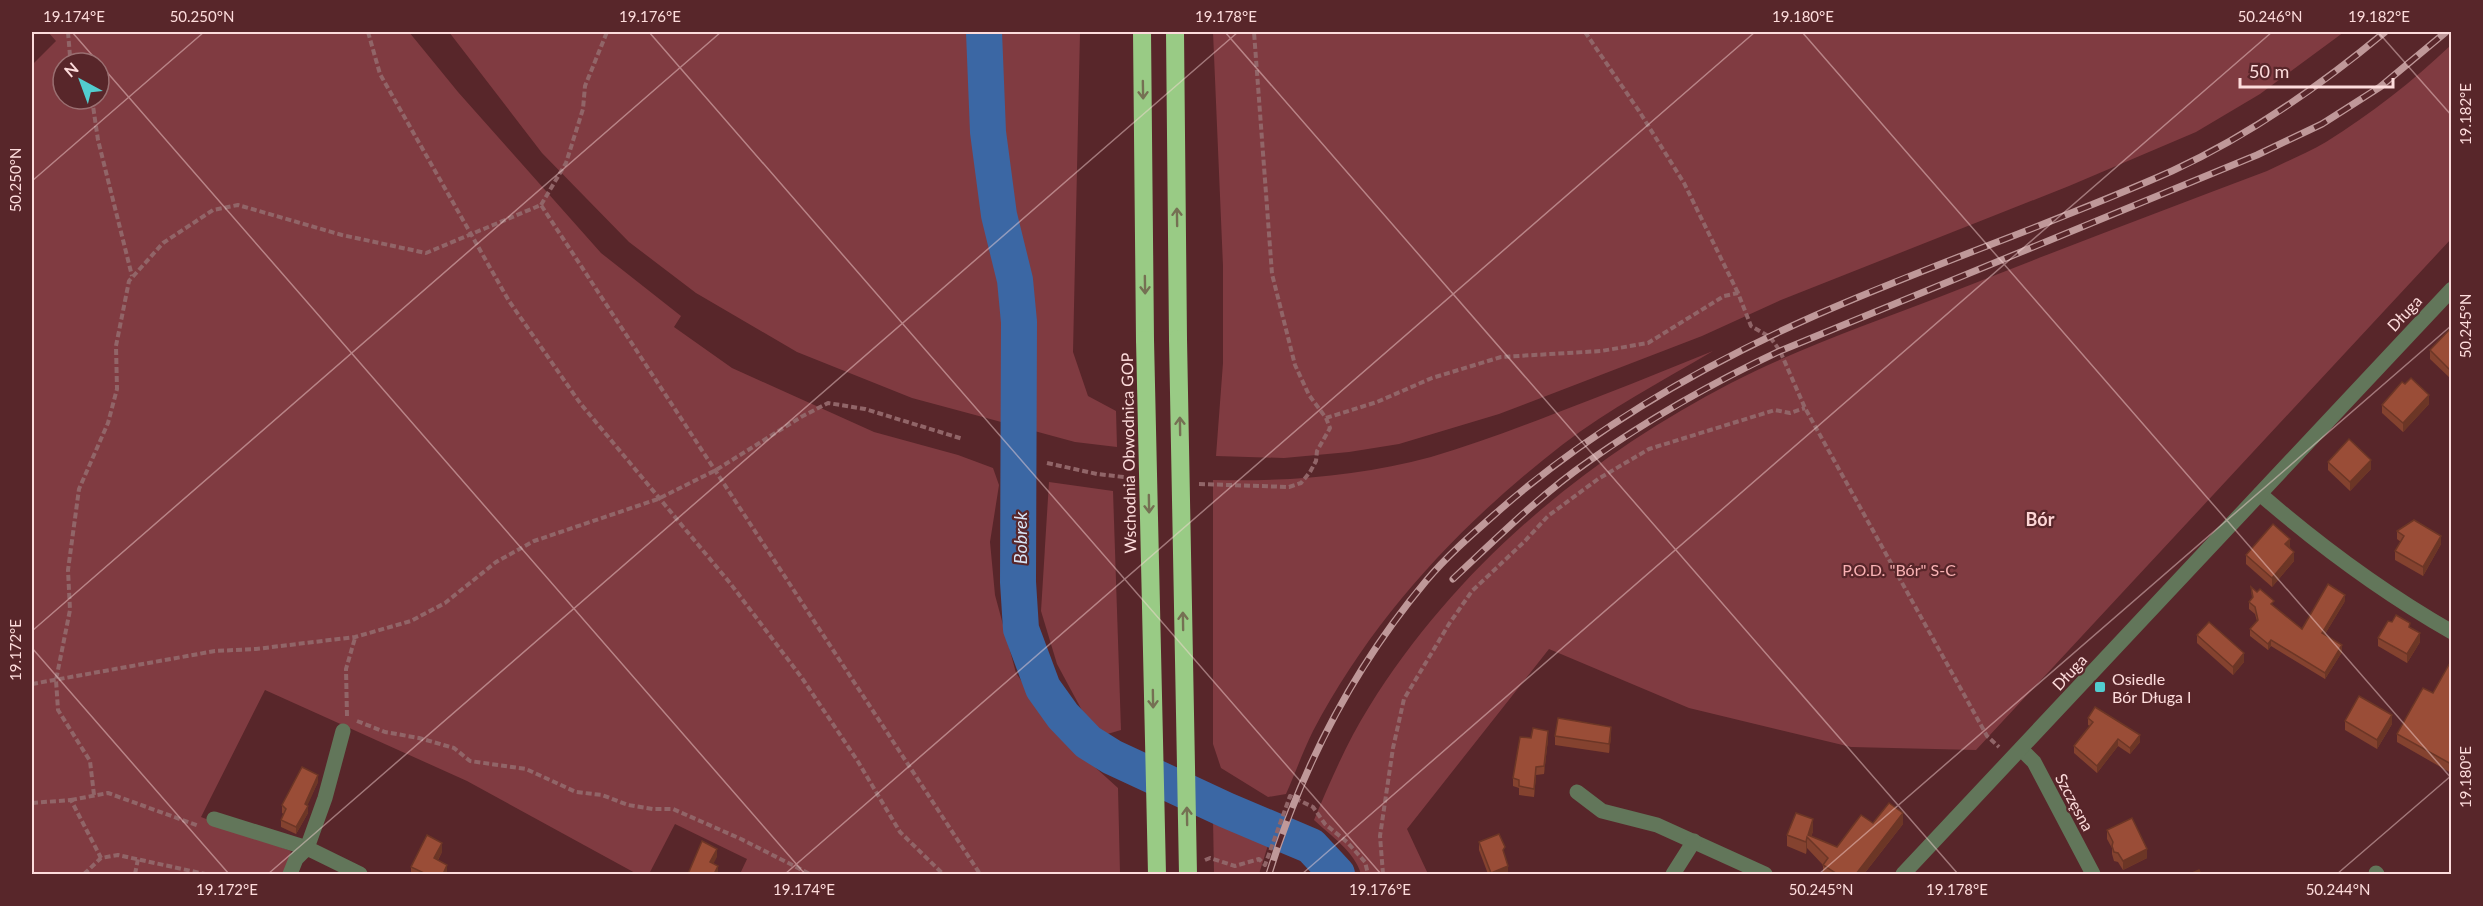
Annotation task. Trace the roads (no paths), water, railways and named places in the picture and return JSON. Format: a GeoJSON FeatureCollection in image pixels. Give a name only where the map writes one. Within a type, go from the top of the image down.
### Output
{"type":"FeatureCollection","features":[{"type":"Feature","properties":{"kind":"highway","name":"Wschodnia Obwodnica GOP"},"geometry":{"type":"LineString","coordinates":[[1142,32],[1145,340],[1157,874]]}},
{"type":"Feature","properties":{"kind":"highway"},"geometry":{"type":"LineString","coordinates":[[1174,32],[1188,874]]}},
{"type":"Feature","properties":{"kind":"street","name":"Długa"},"geometry":{"type":"LineString","coordinates":[[1903,874],[2451,289]]}},
{"type":"Feature","properties":{"kind":"street"},"geometry":{"type":"LineString","coordinates":[[2260,494],[2359,573],[2402,603],[2451,632]]}},
{"type":"Feature","properties":{"kind":"street"},"geometry":{"type":"LineString","coordinates":[[290,874],[296,859],[307,848],[325,798],[345,724]]}},
{"type":"Feature","properties":{"kind":"street","name":"Szczęsna"},"geometry":{"type":"LineString","coordinates":[[2016,754],[2034,762],[2094,874]]}},
{"type":"Feature","properties":{"kind":"street"},"geometry":{"type":"LineString","coordinates":[[1577,792],[1602,811],[1657,825],[1765,874]]}},
{"type":"Feature","properties":{"kind":"street"},"geometry":{"type":"LineString","coordinates":[[214,819],[307,848],[360,874]]}},
{"type":"Feature","properties":{"kind":"street"},"geometry":{"type":"LineString","coordinates":[[1673,874],[1694,841]]}},
{"type":"Feature","properties":{"kind":"waterway","name":"Bobrek"},"geometry":{"type":"LineString","coordinates":[[984,32],[988,132],[999,215],[1015,280],[1019,322],[1018,582],[1021,629],[1043,688],[1063,716],[1088,742],[1112,757],[1226,810],[1311,846],[1337,874]]}},
{"type":"Feature","properties":{"kind":"railway"},"geometry":{"type":"LineString","coordinates":[[1269,874],[1282,834],[1314,757],[1353,683],[1400,614],[1458,547],[1530,484],[1567,456],[1646,403],[1771,336],[1858,297],[2128,190],[2201,157],[2257,125],[2310,90],[2385,32]]}},
{"type":"Feature","properties":{"kind":"railway"},"geometry":{"type":"LineString","coordinates":[[1453,579],[1519,517],[1571,474],[1635,430],[1706,388],[1780,351],[2257,155],[2322,124],[2380,87],[2446,32]]}},
{"type":"Feature","properties":{"kind":"place","name":"Osiedle Bór Długa I"},"geometry":{"type":"Point","coordinates":[2100,687]}},
{"type":"Feature","properties":{"kind":"district","name":"Bór"},"geometry":{"type":"Point","coordinates":[2040,519]}},
{"type":"Feature","properties":{"kind":"park label","name":"P.O.D. \"Bór\" S-C"},"geometry":{"type":"Point","coordinates":[1899,569]}}]}
